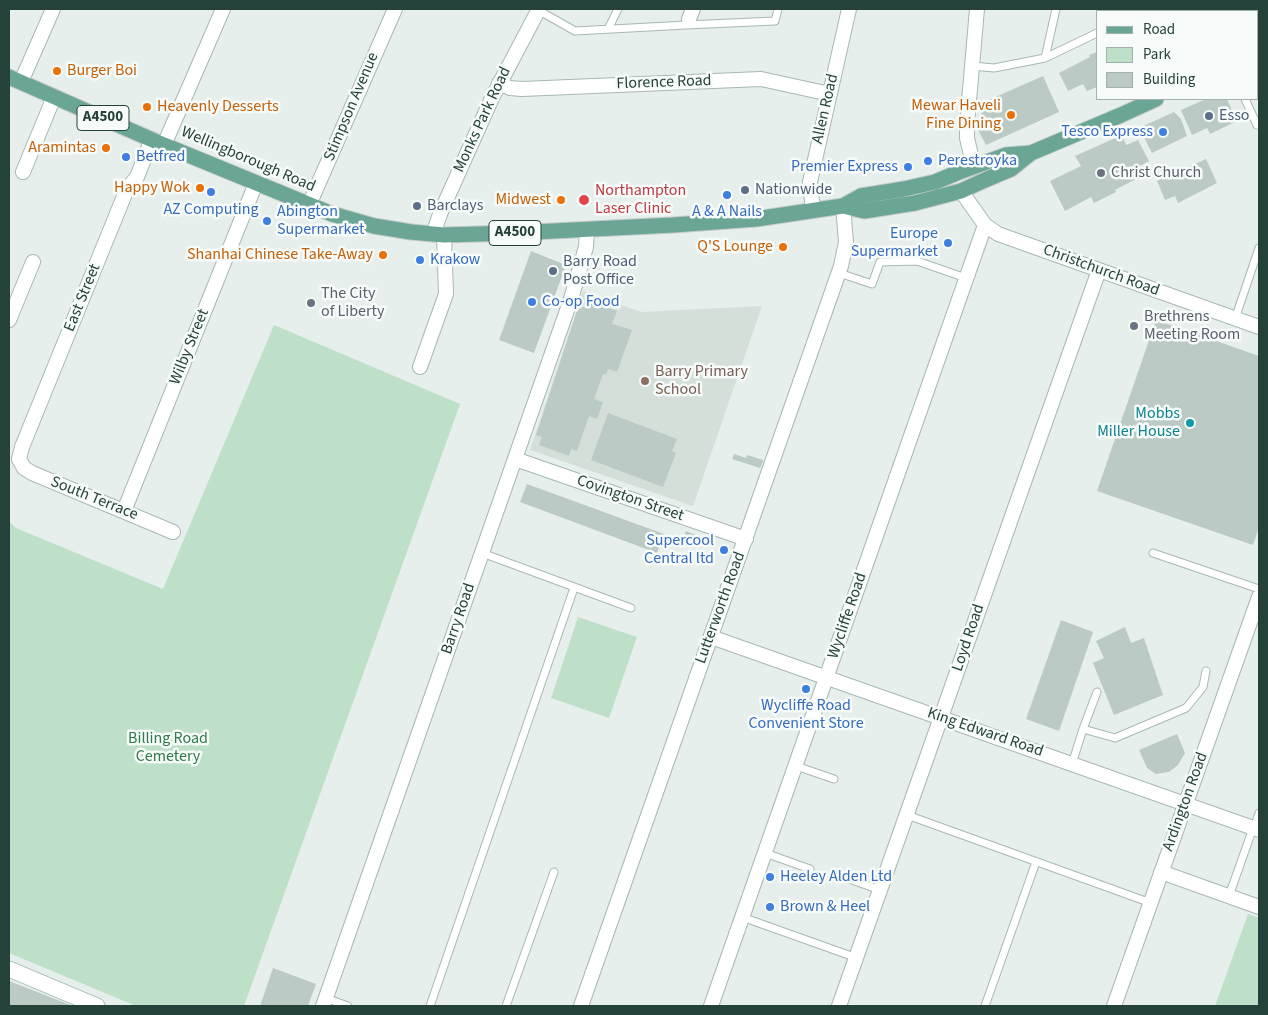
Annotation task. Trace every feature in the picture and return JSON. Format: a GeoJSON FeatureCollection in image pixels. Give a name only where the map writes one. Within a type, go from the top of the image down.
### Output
{"type":"FeatureCollection","features":[{"type":"Feature","properties":{"kind":"main road","name":"Wellingborough Road"},"geometry":{"type":"LineString","coordinates":[[15,80],[332,214],[374,226],[411,232],[440,234],[513,233],[756,219],[843,206],[861,196],[935,182],[1006,155],[1031,153]]}},
{"type":"Feature","properties":{"kind":"main road","name":"Wellingborough Road"},"geometry":{"type":"LineString","coordinates":[[843,206],[864,211],[881,209],[915,203],[961,191],[1011,169],[1031,153],[1154,100]]}},
{"type":"Feature","properties":{"kind":"main road","name":"Wellingborough Road"},"geometry":{"type":"LineString","coordinates":[[935,182],[954,186],[961,191]]}},
{"type":"Feature","properties":{"kind":"street"},"geometry":{"type":"LineString","coordinates":[[15,80],[53,9]]}},
{"type":"Feature","properties":{"kind":"street","name":"East Street"},"geometry":{"type":"LineString","coordinates":[[19,459],[22,447],[127,189],[137,178],[158,142],[223,9]]}},
{"type":"Feature","properties":{"kind":"street","name":"Stimpson Avenue"},"geometry":{"type":"LineString","coordinates":[[309,205],[395,9]]}},
{"type":"Feature","properties":{"kind":"street","name":"Allen Road"},"geometry":{"type":"LineString","coordinates":[[814,211],[810,182],[849,9]]}},
{"type":"Feature","properties":{"kind":"street"},"geometry":{"type":"LineString","coordinates":[[976,166],[967,138],[971,66],[977,9]]}},
{"type":"Feature","properties":{"kind":"street","name":"Monks Park Road"},"geometry":{"type":"LineString","coordinates":[[420,367],[446,294],[440,234],[436,226],[498,83],[538,10]]}},
{"type":"Feature","properties":{"kind":"street","name":"Florence Road"},"geometry":{"type":"LineString","coordinates":[[498,83],[510,88],[522,89],[761,79],[830,94]]}},
{"type":"Feature","properties":{"kind":"street"},"geometry":{"type":"LineString","coordinates":[[22,172],[54,97]]}},
{"type":"Feature","properties":{"kind":"street","name":"Wilby Street"},"geometry":{"type":"LineString","coordinates":[[124,511],[256,183]]}},
{"type":"Feature","properties":{"kind":"street","name":"Christchurch Road"},"geometry":{"type":"LineString","coordinates":[[961,191],[985,225],[998,234],[1259,327]]}},
{"type":"Feature","properties":{"kind":"street","name":"Lutterworth Road"},"geometry":{"type":"LineString","coordinates":[[581,1006],[838,273],[846,242],[843,206]]}},
{"type":"Feature","properties":{"kind":"street","name":"Wycliffe Road"},"geometry":{"type":"LineString","coordinates":[[711,1006],[985,225]]}},
{"type":"Feature","properties":{"kind":"street","name":"Barry Road"},"geometry":{"type":"LineString","coordinates":[[324,1002],[571,299],[586,246],[587,229]]}},
{"type":"Feature","properties":{"kind":"street"},"geometry":{"type":"LineString","coordinates":[[9,320],[33,262]]}},
{"type":"Feature","properties":{"kind":"street","name":"Loyd Road"},"geometry":{"type":"LineString","coordinates":[[839,1006],[1099,270]]}},
{"type":"Feature","properties":{"kind":"street","name":"South Terrace"},"geometry":{"type":"LineString","coordinates":[[19,459],[24,468],[32,474],[173,532]]}},
{"type":"Feature","properties":{"kind":"street","name":"Covington Street"},"geometry":{"type":"LineString","coordinates":[[514,459],[746,539]]}},
{"type":"Feature","properties":{"kind":"street","name":"Ardington Road"},"geometry":{"type":"LineString","coordinates":[[1114,1006],[1259,597]]}},
{"type":"Feature","properties":{"kind":"street","name":"King Edward Road"},"geometry":{"type":"LineString","coordinates":[[711,636],[1255,829]]}},
{"type":"Feature","properties":{"kind":"street"},"geometry":{"type":"LineString","coordinates":[[1161,872],[1259,907]]}},
{"type":"Feature","properties":{"kind":"street"},"geometry":{"type":"LineString","coordinates":[[9,969],[97,1006]]}},
{"type":"Feature","properties":{"kind":"lane"},"geometry":{"type":"LineString","coordinates":[[608,29],[618,9]]}},
{"type":"Feature","properties":{"kind":"lane"},"geometry":{"type":"LineString","coordinates":[[538,10],[575,31],[608,29],[689,17],[775,20],[778,9]]}},
{"type":"Feature","properties":{"kind":"lane"},"geometry":{"type":"LineString","coordinates":[[1046,58],[1056,9]]}},
{"type":"Feature","properties":{"kind":"lane"},"geometry":{"type":"LineString","coordinates":[[971,66],[994,68],[1046,58],[1096,33]]}},
{"type":"Feature","properties":{"kind":"lane"},"geometry":{"type":"LineString","coordinates":[[1245,100],[1257,125]]}},
{"type":"Feature","properties":{"kind":"lane"},"geometry":{"type":"LineString","coordinates":[[1235,319],[1259,248]]}},
{"type":"Feature","properties":{"kind":"lane"},"geometry":{"type":"LineString","coordinates":[[838,273],[872,284],[880,262],[917,261],[966,278]]}},
{"type":"Feature","properties":{"kind":"lane"},"geometry":{"type":"LineString","coordinates":[[482,553],[631,608]]}},
{"type":"Feature","properties":{"kind":"lane"},"geometry":{"type":"LineString","coordinates":[[1153,553],[1259,589]]}},
{"type":"Feature","properties":{"kind":"lane"},"geometry":{"type":"LineString","coordinates":[[430,1006],[574,588]]}},
{"type":"Feature","properties":{"kind":"lane"},"geometry":{"type":"LineString","coordinates":[[1083,729],[1115,738],[1186,708],[1203,687],[1206,671]]}},
{"type":"Feature","properties":{"kind":"lane"},"geometry":{"type":"LineString","coordinates":[[1072,764],[1097,692]]}},
{"type":"Feature","properties":{"kind":"lane"},"geometry":{"type":"LineString","coordinates":[[796,766],[834,779]]}},
{"type":"Feature","properties":{"kind":"lane"},"geometry":{"type":"LineString","coordinates":[[1229,896],[1255,829],[1259,813]]}},
{"type":"Feature","properties":{"kind":"lane"},"geometry":{"type":"LineString","coordinates":[[907,815],[1151,903]]}},
{"type":"Feature","properties":{"kind":"lane"},"geometry":{"type":"LineString","coordinates":[[765,853],[810,869]]}},
{"type":"Feature","properties":{"kind":"lane"},"geometry":{"type":"LineString","coordinates":[[985,1006],[1036,862]]}},
{"type":"Feature","properties":{"kind":"lane"},"geometry":{"type":"LineString","coordinates":[[506,1006],[554,872]]}},
{"type":"Feature","properties":{"kind":"lane"},"geometry":{"type":"LineString","coordinates":[[838,875],[880,890]]}},
{"type":"Feature","properties":{"kind":"lane"},"geometry":{"type":"LineString","coordinates":[[742,917],[856,958]]}},
{"type":"Feature","properties":{"kind":"lane"},"geometry":{"type":"LineString","coordinates":[[324,1002],[348,1006]]}},
{"type":"Feature","properties":{"kind":"shaded area","name":"Barry Primary School"},"geometry":{"type":"Polygon","coordinates":[[[583,291],[641,312],[762,306],[693,506],[530,450],[583,291]]]}},
{"type":"Feature","properties":{"kind":"green space","name":"Billing Road Cemetery"},"geometry":{"type":"Polygon","coordinates":[[[274,325],[460,404],[244,1006],[136,1006],[9,953],[9,522],[16,528],[163,589],[274,325]]]}},
{"type":"Feature","properties":{"kind":"green space"},"geometry":{"type":"Polygon","coordinates":[[[578,617],[637,637],[609,718],[551,698],[578,617]]]}},
{"type":"Feature","properties":{"kind":"green space"},"geometry":{"type":"Polygon","coordinates":[[[1248,914],[1259,918],[1259,1006],[1215,1006],[1248,914]]]}},
{"type":"Feature","properties":{"kind":"building"},"geometry":{"type":"Polygon","coordinates":[[[1251,9],[1252,10],[1189,10],[1251,9]]]}},
{"type":"Feature","properties":{"kind":"building"},"geometry":{"type":"Polygon","coordinates":[[[1096,52],[1096,87],[1087,91],[1083,84],[1068,91],[1059,73],[1090,57],[1089,55],[1096,52]]]}},
{"type":"Feature","properties":{"kind":"building"},"geometry":{"type":"Polygon","coordinates":[[[1043,76],[1059,112],[986,145],[978,130],[982,128],[979,120],[983,118],[980,109],[984,107],[982,103],[1043,76]]]}},
{"type":"Feature","properties":{"kind":"building","name":"Esso"},"geometry":{"type":"Polygon","coordinates":[[[1204,100],[1227,100],[1237,121],[1210,134],[1207,128],[1192,135],[1181,110],[1204,100]]]}},
{"type":"Feature","properties":{"kind":"building","name":"Tesco Express"},"geometry":{"type":"Polygon","coordinates":[[[1174,112],[1181,119],[1187,136],[1152,153],[1139,128],[1174,112]]]}},
{"type":"Feature","properties":{"kind":"building","name":"Christ Church"},"geometry":{"type":"Polygon","coordinates":[[[1122,135],[1126,145],[1138,140],[1149,161],[1135,169],[1138,178],[1094,203],[1091,197],[1065,211],[1050,181],[1081,166],[1075,156],[1122,135]]]}},
{"type":"Feature","properties":{"kind":"building"},"geometry":{"type":"Polygon","coordinates":[[[1206,159],[1217,183],[1178,203],[1175,196],[1165,200],[1157,181],[1206,159]]]}},
{"type":"Feature","properties":{"kind":"building","name":"Co-op Food"},"geometry":{"type":"Polygon","coordinates":[[[531,251],[566,265],[534,353],[499,340],[531,251]]]}},
{"type":"Feature","properties":{"kind":"building"},"geometry":{"type":"Polygon","coordinates":[[[588,302],[617,311],[612,324],[632,330],[617,372],[608,369],[606,375],[603,374],[594,399],[603,402],[597,419],[589,416],[577,451],[571,449],[569,456],[539,445],[542,437],[536,435],[579,305],[587,308],[588,302]]]}},
{"type":"Feature","properties":{"kind":"building","name":"Mobbs Miller House"},"geometry":{"type":"Polygon","coordinates":[[[1156,320],[1259,356],[1259,527],[1253,545],[1097,491],[1156,320]]]}},
{"type":"Feature","properties":{"kind":"building"},"geometry":{"type":"Polygon","coordinates":[[[608,413],[677,439],[672,451],[676,453],[663,487],[591,460],[608,413]]]}},
{"type":"Feature","properties":{"kind":"building"},"geometry":{"type":"Polygon","coordinates":[[[734,454],[746,458],[747,455],[763,460],[763,462],[760,468],[732,459],[734,454]]]}},
{"type":"Feature","properties":{"kind":"building"},"geometry":{"type":"Polygon","coordinates":[[[527,484],[664,534],[657,553],[520,502],[527,484]]]}},
{"type":"Feature","properties":{"kind":"building"},"geometry":{"type":"Polygon","coordinates":[[[686,531],[700,537],[697,547],[682,541],[686,531]]]}},
{"type":"Feature","properties":{"kind":"building"},"geometry":{"type":"Polygon","coordinates":[[[1061,620],[1093,632],[1059,731],[1026,719],[1061,620]]]}},
{"type":"Feature","properties":{"kind":"building"},"geometry":{"type":"Polygon","coordinates":[[[1125,627],[1131,643],[1144,638],[1163,695],[1114,715],[1093,663],[1104,658],[1096,641],[1125,627]]]}},
{"type":"Feature","properties":{"kind":"building"},"geometry":{"type":"Polygon","coordinates":[[[1177,734],[1185,753],[1178,765],[1169,772],[1156,774],[1147,768],[1139,750],[1177,734]]]}},
{"type":"Feature","properties":{"kind":"building"},"geometry":{"type":"Polygon","coordinates":[[[273,968],[316,984],[308,1006],[260,1006],[273,968]]]}},
{"type":"Feature","properties":{"kind":"building"},"geometry":{"type":"Polygon","coordinates":[[[9,981],[73,1006],[9,1006],[9,981]]]}},
{"type":"Feature","properties":{"kind":"place","name":"Burger Boi"},"geometry":{"type":"Point","coordinates":[57,71]}},
{"type":"Feature","properties":{"kind":"place","name":"Heavenly Desserts"},"geometry":{"type":"Point","coordinates":[147,107]}},
{"type":"Feature","properties":{"kind":"place","name":"Mewar Haveli Fine Dining"},"geometry":{"type":"Point","coordinates":[1011,115]}},
{"type":"Feature","properties":{"kind":"place","name":"Esso"},"geometry":{"type":"Point","coordinates":[1209,116]}},
{"type":"Feature","properties":{"kind":"place","name":"Tesco Express"},"geometry":{"type":"Point","coordinates":[1163,132]}},
{"type":"Feature","properties":{"kind":"place","name":"Aramintas"},"geometry":{"type":"Point","coordinates":[106,148]}},
{"type":"Feature","properties":{"kind":"place","name":"Betfred"},"geometry":{"type":"Point","coordinates":[126,157]}},
{"type":"Feature","properties":{"kind":"place","name":"Perestroyka"},"geometry":{"type":"Point","coordinates":[928,161]}},
{"type":"Feature","properties":{"kind":"place","name":"Premier Express"},"geometry":{"type":"Point","coordinates":[908,167]}},
{"type":"Feature","properties":{"kind":"place","name":"Christ Church"},"geometry":{"type":"Point","coordinates":[1101,173]}},
{"type":"Feature","properties":{"kind":"place","name":"Happy Wok"},"geometry":{"type":"Point","coordinates":[200,188]}},
{"type":"Feature","properties":{"kind":"place","name":"Nationwide"},"geometry":{"type":"Point","coordinates":[745,190]}},
{"type":"Feature","properties":{"kind":"place","name":"AZ Computing"},"geometry":{"type":"Point","coordinates":[211,192]}},
{"type":"Feature","properties":{"kind":"place","name":"A & A Nails"},"geometry":{"type":"Point","coordinates":[727,195]}},
{"type":"Feature","properties":{"kind":"place","name":"Midwest"},"geometry":{"type":"Point","coordinates":[561,200]}},
{"type":"Feature","properties":{"kind":"place","name":"Northampton Laser Clinic"},"geometry":{"type":"Point","coordinates":[584,200]}},
{"type":"Feature","properties":{"kind":"place","name":"Barclays"},"geometry":{"type":"Point","coordinates":[417,206]}},
{"type":"Feature","properties":{"kind":"place","name":"Abington Supermarket"},"geometry":{"type":"Point","coordinates":[267,221]}},
{"type":"Feature","properties":{"kind":"place","name":"Europe Supermarket"},"geometry":{"type":"Point","coordinates":[948,243]}},
{"type":"Feature","properties":{"kind":"place","name":"Q'S Lounge"},"geometry":{"type":"Point","coordinates":[783,247]}},
{"type":"Feature","properties":{"kind":"place","name":"Shanhai Chinese Take-Away"},"geometry":{"type":"Point","coordinates":[383,255]}},
{"type":"Feature","properties":{"kind":"place","name":"Krakow"},"geometry":{"type":"Point","coordinates":[420,260]}},
{"type":"Feature","properties":{"kind":"place","name":"Barry Road Post Office"},"geometry":{"type":"Point","coordinates":[553,271]}},
{"type":"Feature","properties":{"kind":"place","name":"Co-op Food"},"geometry":{"type":"Point","coordinates":[532,302]}},
{"type":"Feature","properties":{"kind":"place","name":"The City of Liberty"},"geometry":{"type":"Point","coordinates":[311,303]}},
{"type":"Feature","properties":{"kind":"place","name":"Brethrens Meeting Room"},"geometry":{"type":"Point","coordinates":[1134,326]}},
{"type":"Feature","properties":{"kind":"place","name":"Barry Primary School"},"geometry":{"type":"Point","coordinates":[645,381]}},
{"type":"Feature","properties":{"kind":"place","name":"Mobbs Miller House"},"geometry":{"type":"Point","coordinates":[1190,423]}},
{"type":"Feature","properties":{"kind":"place","name":"Supercool Central ltd"},"geometry":{"type":"Point","coordinates":[724,550]}},
{"type":"Feature","properties":{"kind":"place","name":"Wycliffe Road Convenient Store"},"geometry":{"type":"Point","coordinates":[806,689]}},
{"type":"Feature","properties":{"kind":"place","name":"Heeley Alden Ltd"},"geometry":{"type":"Point","coordinates":[770,877]}},
{"type":"Feature","properties":{"kind":"place","name":"Brown & Heel"},"geometry":{"type":"Point","coordinates":[770,907]}}]}
